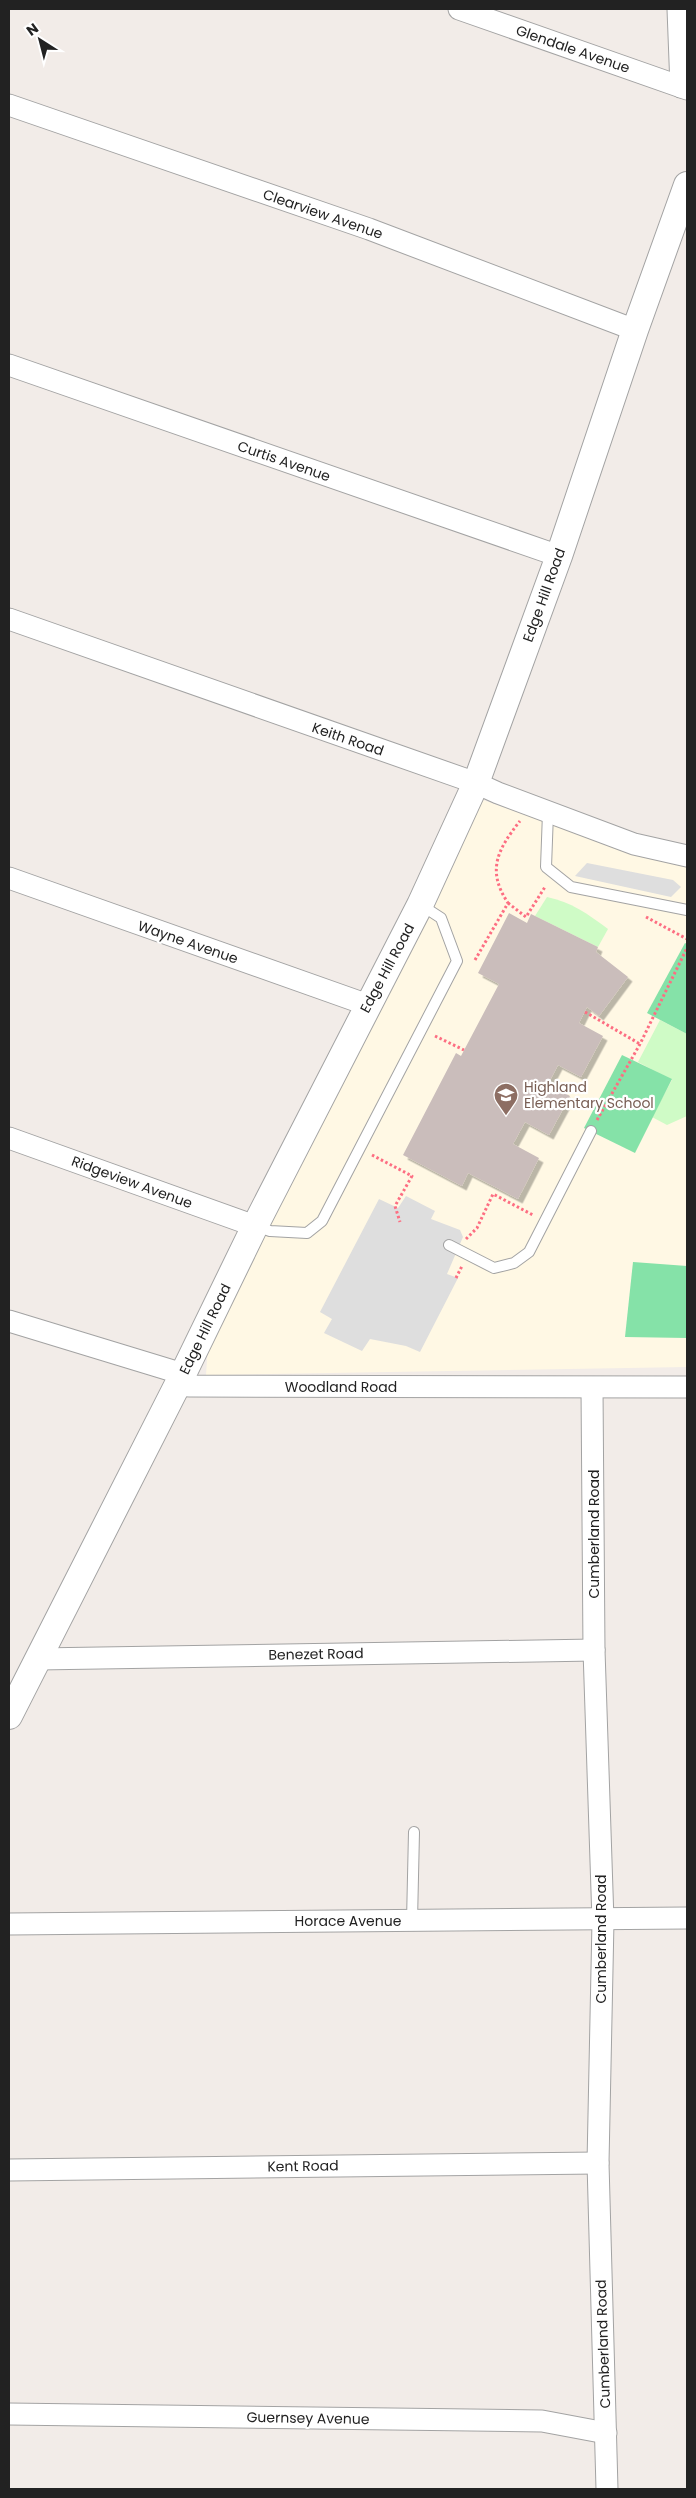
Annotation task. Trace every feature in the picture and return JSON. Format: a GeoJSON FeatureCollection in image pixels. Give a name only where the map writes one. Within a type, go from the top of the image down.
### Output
{"type":"FeatureCollection","features":[{"type":"Feature","properties":{"kind":"street","name":"Glendale Avenue"},"geometry":{"type":"LineString","coordinates":[[459,9],[684,88]]}},
{"type":"Feature","properties":{"kind":"street"},"geometry":{"type":"LineString","coordinates":[[678,9],[684,88]]}},
{"type":"Feature","properties":{"kind":"street","name":"Clearview Avenue"},"geometry":{"type":"LineString","coordinates":[[9,105],[369,229],[635,330]]}},
{"type":"Feature","properties":{"kind":"street","name":"Edge Hill Road"},"geometry":{"type":"LineString","coordinates":[[9,1716],[183,1374],[255,1226],[420,905],[476,783],[559,556],[635,330],[687,186]]}},
{"type":"Feature","properties":{"kind":"street","name":"Curtis Avenue"},"geometry":{"type":"LineString","coordinates":[[9,365],[559,556]]}},
{"type":"Feature","properties":{"kind":"street","name":"Keith Road"},"geometry":{"type":"LineString","coordinates":[[9,620],[476,783],[548,813],[634,844],[687,856]]}},
{"type":"Feature","properties":{"kind":"street","name":"Wayne Avenue"},"geometry":{"type":"LineString","coordinates":[[9,878],[368,1005]]}},
{"type":"Feature","properties":{"kind":"street","name":"Ridgeview Avenue"},"geometry":{"type":"LineString","coordinates":[[9,1138],[255,1226]]}},
{"type":"Feature","properties":{"kind":"street","name":"Woodland Road"},"geometry":{"type":"LineString","coordinates":[[9,1321],[183,1374],[189,1386],[687,1387]]}},
{"type":"Feature","properties":{"kind":"street","name":"Cumberland Road"},"geometry":{"type":"LineString","coordinates":[[592,1388],[594,1650],[602,1921],[598,2163],[606,2489]]}},
{"type":"Feature","properties":{"kind":"street","name":"Benezet Road"},"geometry":{"type":"LineString","coordinates":[[38,1659],[594,1650]]}},
{"type":"Feature","properties":{"kind":"street","name":"Horace Avenue"},"geometry":{"type":"LineString","coordinates":[[9,1924],[602,1921],[687,1918]]}},
{"type":"Feature","properties":{"kind":"street","name":"Kent Road"},"geometry":{"type":"LineString","coordinates":[[9,2170],[598,2163]]}},
{"type":"Feature","properties":{"kind":"street","name":"Guernsey Avenue"},"geometry":{"type":"LineString","coordinates":[[9,2414],[542,2422],[606,2433]]}},
{"type":"Feature","properties":{"kind":"lane"},"geometry":{"type":"LineString","coordinates":[[548,813],[546,867],[571,887],[687,910]]}},
{"type":"Feature","properties":{"kind":"lane"},"geometry":{"type":"LineString","coordinates":[[255,1226],[270,1231],[307,1233],[322,1221],[457,961],[441,918],[420,905]]}},
{"type":"Feature","properties":{"kind":"lane"},"geometry":{"type":"LineString","coordinates":[[449,1245],[494,1268],[514,1263],[529,1252],[591,1131]]}},
{"type":"Feature","properties":{"kind":"lane"},"geometry":{"type":"LineString","coordinates":[[412,1921],[414,1832]]}},
{"type":"Feature","properties":{"kind":"path"},"geometry":{"type":"LineString","coordinates":[[522,818],[502,844],[496,871],[500,891],[508,903],[526,917],[545,887]]}},
{"type":"Feature","properties":{"kind":"path"},"geometry":{"type":"LineString","coordinates":[[475,960],[508,903]]}},
{"type":"Feature","properties":{"kind":"path"},"geometry":{"type":"LineString","coordinates":[[641,914],[687,939]]}},
{"type":"Feature","properties":{"kind":"path"},"geometry":{"type":"LineString","coordinates":[[591,1131],[640,1044],[687,948]]}},
{"type":"Feature","properties":{"kind":"path"},"geometry":{"type":"LineString","coordinates":[[585,1012],[640,1044]]}},
{"type":"Feature","properties":{"kind":"path"},"geometry":{"type":"LineString","coordinates":[[435,1036],[464,1050]]}},
{"type":"Feature","properties":{"kind":"path"},"geometry":{"type":"LineString","coordinates":[[372,1154],[412,1176],[395,1206],[400,1222]]}},
{"type":"Feature","properties":{"kind":"path"},"geometry":{"type":"LineString","coordinates":[[464,1241],[477,1228],[493,1194],[545,1221]]}},
{"type":"Feature","properties":{"kind":"path"},"geometry":{"type":"LineString","coordinates":[[456,1278],[463,1263]]}},
{"type":"Feature","properties":{"kind":"shaded area","name":"Highland Elementary School"},"geometry":{"type":"Polygon","coordinates":[[[483,800],[632,852],[687,865],[687,1367],[206,1375],[208,1345],[483,800]]]}},
{"type":"Feature","properties":{"kind":"shaded area"},"geometry":{"type":"Polygon","coordinates":[[[587,863],[673,880],[681,887],[671,897],[575,876],[587,863]]]}},
{"type":"Feature","properties":{"kind":"shaded area"},"geometry":{"type":"Polygon","coordinates":[[[406,1196],[435,1211],[431,1219],[460,1230],[463,1237],[447,1274],[458,1278],[420,1352],[406,1346],[370,1339],[362,1351],[324,1333],[332,1319],[320,1312],[379,1199],[398,1208],[406,1196]]]}},
{"type":"Feature","properties":{"kind":"green space"},"geometry":{"type":"Polygon","coordinates":[[[547,897],[579,909],[608,929],[598,947],[535,916],[547,897]]]}},
{"type":"Feature","properties":{"kind":"green space"},"geometry":{"type":"Polygon","coordinates":[[[685,943],[687,944],[687,1034],[647,1013],[685,943]]]}},
{"type":"Feature","properties":{"kind":"green space"},"geometry":{"type":"Polygon","coordinates":[[[660,1020],[687,1034],[687,1116],[667,1125],[652,1117],[672,1080],[638,1062],[660,1020]]]}},
{"type":"Feature","properties":{"kind":"green space"},"geometry":{"type":"Polygon","coordinates":[[[622,1055],[672,1079],[635,1153],[584,1128],[622,1055]]]}},
{"type":"Feature","properties":{"kind":"green space"},"geometry":{"type":"Polygon","coordinates":[[[633,1262],[687,1266],[687,1338],[625,1337],[633,1262]]]}},
{"type":"Feature","properties":{"kind":"building"},"geometry":{"type":"Polygon","coordinates":[[[509,913],[527,923],[531,914],[598,947],[596,952],[628,977],[599,1016],[587,1007],[579,1023],[603,1036],[581,1077],[558,1065],[548,1084],[570,1096],[549,1135],[525,1122],[513,1144],[539,1158],[518,1199],[468,1173],[462,1186],[403,1155],[456,1053],[461,1056],[499,984],[478,973],[509,913]]]}},
{"type":"Feature","properties":{"kind":"place","name":"Highland Elementary School"},"geometry":{"type":"Point","coordinates":[506,1116]}}]}
